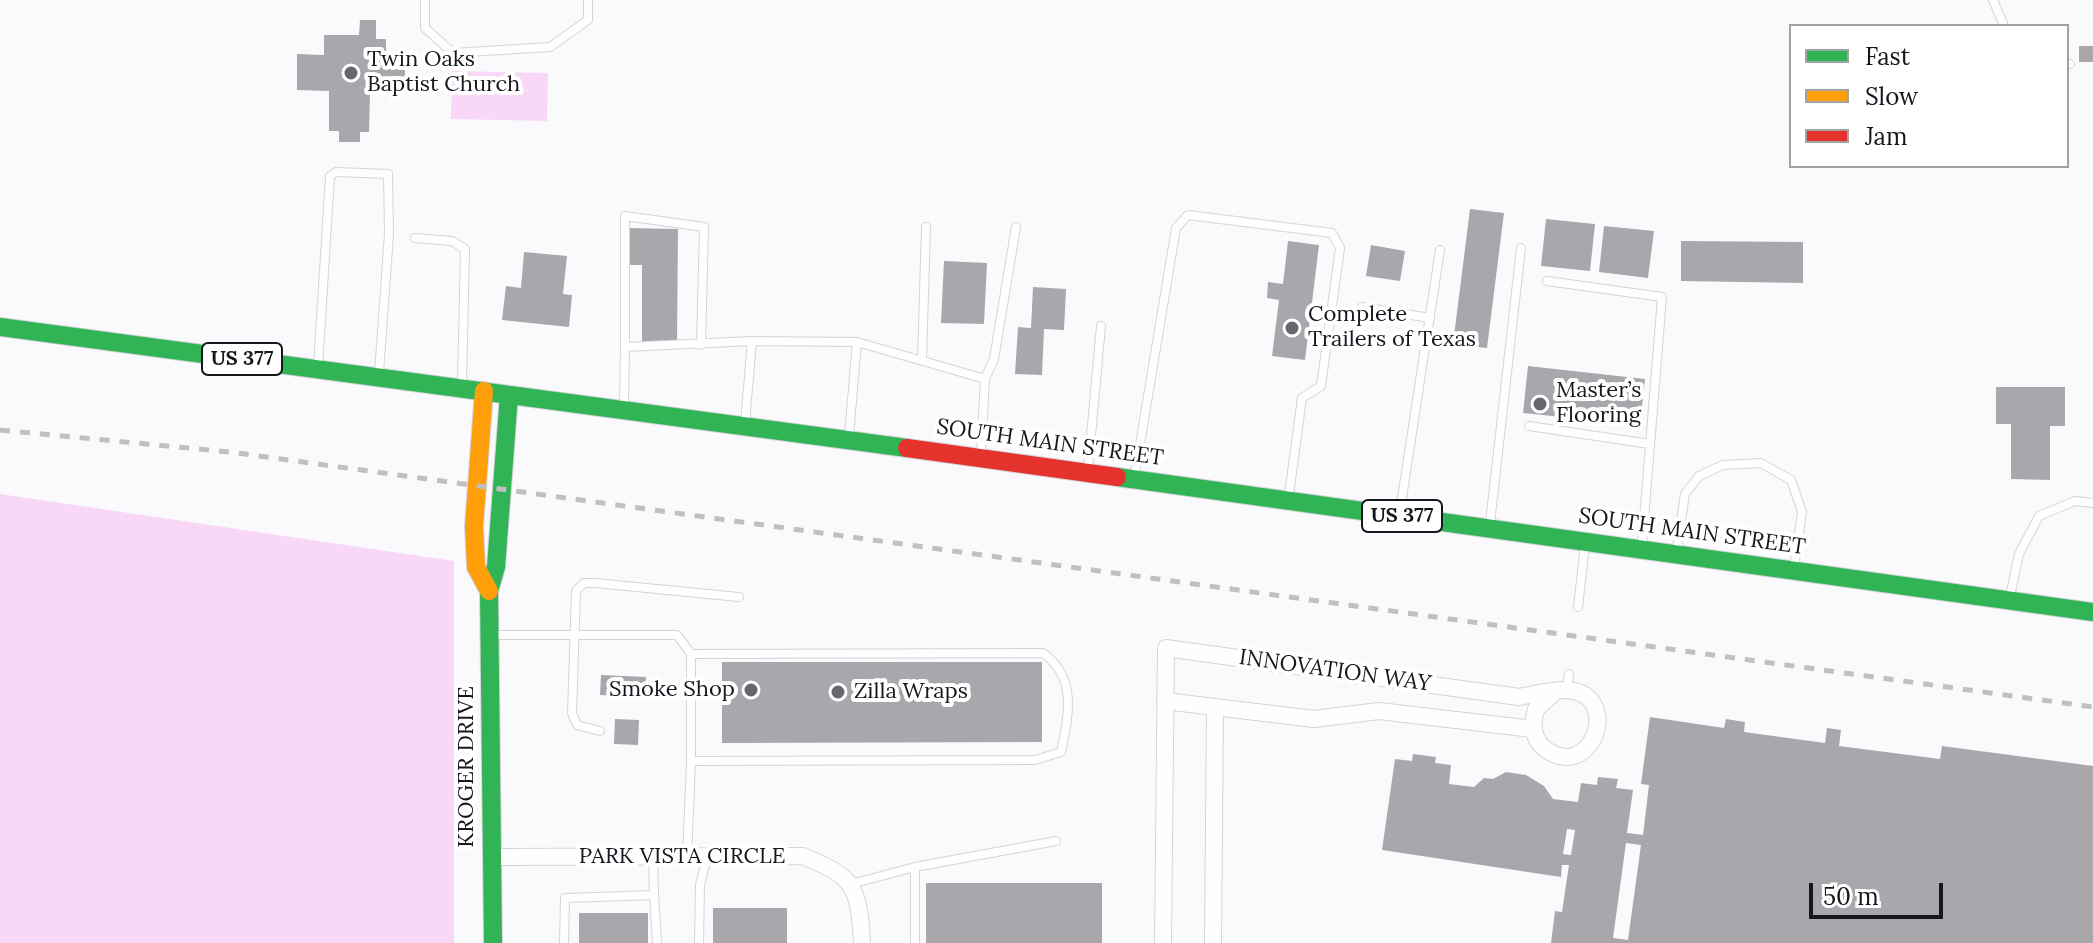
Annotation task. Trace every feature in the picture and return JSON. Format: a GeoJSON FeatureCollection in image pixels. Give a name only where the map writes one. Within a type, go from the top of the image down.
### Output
{"type":"FeatureCollection","features":[{"type":"Feature","properties":{"kind":"main road","name":"SOUTH MAIN STREET"},"geometry":{"type":"LineString","coordinates":[[0,327],[1087,472],[2093,612]]}},
{"type":"Feature","properties":{"kind":"main road","name":"KROGER DRIVE"},"geometry":{"type":"LineString","coordinates":[[484,391],[474,526],[476,567],[489,591]]}},
{"type":"Feature","properties":{"kind":"main road","name":"KROGER DRIVE"},"geometry":{"type":"LineString","coordinates":[[493,943],[489,591],[496,567],[509,395]]}},
{"type":"Feature","properties":{"kind":"street","name":"INNOVATION WAY"},"geometry":{"type":"LineString","coordinates":[[1163,943],[1166,648],[1519,697],[1564,685]]}},
{"type":"Feature","properties":{"kind":"street"},"geometry":{"type":"LineString","coordinates":[[1564,685],[1588,698],[1595,707],[1599,721],[1592,743],[1577,754],[1559,756],[1544,749],[1533,729],[1536,709],[1564,685]]}},
{"type":"Feature","properties":{"kind":"street","name":"INNOVATION WAY"},"geometry":{"type":"LineString","coordinates":[[1165,701],[1314,719],[1379,711],[1533,729]]}},
{"type":"Feature","properties":{"kind":"street"},"geometry":{"type":"LineString","coordinates":[[1213,943],[1215,707]]}},
{"type":"Feature","properties":{"kind":"street","name":"PARK VISTA CIRCLE"},"geometry":{"type":"LineString","coordinates":[[492,857],[803,856],[841,872],[851,884]]}},
{"type":"Feature","properties":{"kind":"street"},"geometry":{"type":"LineString","coordinates":[[851,884],[861,921],[862,943]]}},
{"type":"Feature","properties":{"kind":"lane"},"geometry":{"type":"LineString","coordinates":[[425,0],[425,28],[453,53],[550,47],[588,20],[588,0]]}},
{"type":"Feature","properties":{"kind":"lane"},"geometry":{"type":"LineString","coordinates":[[1993,0],[2003,24]]}},
{"type":"Feature","properties":{"kind":"lane"},"geometry":{"type":"LineString","coordinates":[[318,369],[330,176],[336,172],[388,174],[389,234],[379,377]]}},
{"type":"Feature","properties":{"kind":"lane"},"geometry":{"type":"LineString","coordinates":[[1134,479],[1176,228],[1181,219],[1188,215],[1332,233],[1340,248],[1321,386],[1302,398],[1289,500]]}},
{"type":"Feature","properties":{"kind":"lane"},"geometry":{"type":"LineString","coordinates":[[624,410],[625,216],[704,227],[701,345]]}},
{"type":"Feature","properties":{"kind":"lane"},"geometry":{"type":"LineString","coordinates":[[922,361],[926,227]]}},
{"type":"Feature","properties":{"kind":"lane"},"geometry":{"type":"LineString","coordinates":[[981,458],[985,379],[994,359],[1016,227]]}},
{"type":"Feature","properties":{"kind":"lane"},"geometry":{"type":"LineString","coordinates":[[415,238],[452,241],[465,249],[461,389]]}},
{"type":"Feature","properties":{"kind":"lane"},"geometry":{"type":"LineString","coordinates":[[1490,528],[1521,248]]}},
{"type":"Feature","properties":{"kind":"lane"},"geometry":{"type":"LineString","coordinates":[[1400,515],[1440,250]]}},
{"type":"Feature","properties":{"kind":"lane"},"geometry":{"type":"LineString","coordinates":[[1547,281],[1662,297],[1642,549]]}},
{"type":"Feature","properties":{"kind":"lane"},"geometry":{"type":"LineString","coordinates":[[1362,307],[1430,318]]}},
{"type":"Feature","properties":{"kind":"lane"},"geometry":{"type":"LineString","coordinates":[[1087,472],[1101,326]]}},
{"type":"Feature","properties":{"kind":"lane"},"geometry":{"type":"LineString","coordinates":[[625,347],[752,341],[857,342],[985,379]]}},
{"type":"Feature","properties":{"kind":"lane"},"geometry":{"type":"LineString","coordinates":[[745,426],[752,341]]}},
{"type":"Feature","properties":{"kind":"lane"},"geometry":{"type":"LineString","coordinates":[[849,440],[857,342]]}},
{"type":"Feature","properties":{"kind":"lane"},"geometry":{"type":"LineString","coordinates":[[1529,426],[1650,444]]}},
{"type":"Feature","properties":{"kind":"lane"},"geometry":{"type":"LineString","coordinates":[[1677,554],[1685,494],[1699,476],[1723,465],[1761,463],[1791,480],[1802,512],[1793,570]]}},
{"type":"Feature","properties":{"kind":"lane"},"geometry":{"type":"LineString","coordinates":[[2009,601],[2019,554],[2039,516],[2075,501],[2093,503]]}},
{"type":"Feature","properties":{"kind":"lane"},"geometry":{"type":"LineString","coordinates":[[1578,607],[1586,541]]}},
{"type":"Feature","properties":{"kind":"lane"},"geometry":{"type":"LineString","coordinates":[[600,731],[577,725],[572,713],[572,635],[576,591],[584,583],[739,597]]}},
{"type":"Feature","properties":{"kind":"lane"},"geometry":{"type":"LineString","coordinates":[[490,635],[677,635],[691,654],[687,857]]}},
{"type":"Feature","properties":{"kind":"lane"},"geometry":{"type":"LineString","coordinates":[[691,654],[1043,653],[1059,665],[1067,691],[1067,725],[1061,752],[1035,760],[691,761]]}},
{"type":"Feature","properties":{"kind":"lane"},"geometry":{"type":"LineString","coordinates":[[851,884],[915,867],[1056,841]]}},
{"type":"Feature","properties":{"kind":"lane"},"geometry":{"type":"LineString","coordinates":[[699,943],[700,885],[707,857]]}},
{"type":"Feature","properties":{"kind":"lane"},"geometry":{"type":"LineString","coordinates":[[653,858],[657,943]]}},
{"type":"Feature","properties":{"kind":"lane"},"geometry":{"type":"LineString","coordinates":[[915,867],[915,943]]}},
{"type":"Feature","properties":{"kind":"lane"},"geometry":{"type":"LineString","coordinates":[[564,943],[565,898],[654,895]]}},
{"type":"Feature","properties":{"kind":"shaded area"},"geometry":{"type":"Polygon","coordinates":[[[452,71],[548,73],[547,121],[451,119],[452,71]]]}},
{"type":"Feature","properties":{"kind":"shaded area"},"geometry":{"type":"Polygon","coordinates":[[[0,494],[454,561],[454,943],[0,943],[0,494]]]}},
{"type":"Feature","properties":{"kind":"building","name":"Twin Oaks Baptist Church"},"geometry":{"type":"Polygon","coordinates":[[[360,20],[376,20],[376,39],[386,39],[386,56],[405,56],[405,92],[370,92],[369,132],[360,132],[360,142],[339,142],[339,131],[329,131],[329,91],[297,90],[297,54],[324,55],[324,35],[359,35],[360,20]]]}},
{"type":"Feature","properties":{"kind":"building"},"geometry":{"type":"Polygon","coordinates":[[[2079,46],[2093,46],[2093,62],[2079,62],[2079,46]]]}},
{"type":"Feature","properties":{"kind":"building"},"geometry":{"type":"Polygon","coordinates":[[[1470,209],[1504,213],[1487,348],[1453,344],[1470,209]]]}},
{"type":"Feature","properties":{"kind":"building"},"geometry":{"type":"Polygon","coordinates":[[[1546,219],[1595,224],[1590,271],[1541,266],[1546,219]]]}},
{"type":"Feature","properties":{"kind":"building"},"geometry":{"type":"Polygon","coordinates":[[[1604,226],[1654,231],[1648,278],[1599,272],[1604,226]]]}},
{"type":"Feature","properties":{"kind":"building"},"geometry":{"type":"Polygon","coordinates":[[[629,228],[678,229],[677,343],[642,343],[642,265],[629,265],[629,228]]]}},
{"type":"Feature","properties":{"kind":"building","name":"Complete Trailers of Texas"},"geometry":{"type":"Polygon","coordinates":[[[1288,241],[1319,245],[1305,360],[1272,356],[1279,300],[1267,298],[1268,282],[1283,284],[1288,241]]]}},
{"type":"Feature","properties":{"kind":"building"},"geometry":{"type":"Polygon","coordinates":[[[1681,241],[1803,242],[1803,283],[1681,281],[1681,241]]]}},
{"type":"Feature","properties":{"kind":"building"},"geometry":{"type":"Polygon","coordinates":[[[1371,245],[1405,251],[1400,281],[1366,276],[1371,245]]]}},
{"type":"Feature","properties":{"kind":"building"},"geometry":{"type":"Polygon","coordinates":[[[524,252],[567,256],[563,294],[572,295],[569,327],[502,320],[506,286],[521,288],[524,252]]]}},
{"type":"Feature","properties":{"kind":"building"},"geometry":{"type":"Polygon","coordinates":[[[944,261],[987,263],[984,324],[941,323],[944,261]]]}},
{"type":"Feature","properties":{"kind":"building"},"geometry":{"type":"Polygon","coordinates":[[[1033,287],[1066,289],[1064,330],[1044,329],[1042,375],[1015,374],[1018,327],[1031,328],[1033,287]]]}},
{"type":"Feature","properties":{"kind":"building"},"geometry":{"type":"Polygon","coordinates":[[[1528,366],[1645,379],[1640,425],[1523,413],[1528,366]]]}},
{"type":"Feature","properties":{"kind":"building"},"geometry":{"type":"Polygon","coordinates":[[[1996,387],[2065,387],[2065,426],[2050,426],[2050,480],[2011,479],[2011,424],[1996,424],[1996,387]]]}},
{"type":"Feature","properties":{"kind":"building"},"geometry":{"type":"Polygon","coordinates":[[[722,662],[1042,662],[1042,742],[722,743],[722,662]]]}},
{"type":"Feature","properties":{"kind":"building"},"geometry":{"type":"Polygon","coordinates":[[[601,675],[646,677],[645,697],[600,695],[601,675]]]}},
{"type":"Feature","properties":{"kind":"building"},"geometry":{"type":"Polygon","coordinates":[[[1650,717],[1724,728],[1726,719],[1745,722],[1744,732],[1825,743],[1827,728],[1841,730],[1839,746],[1940,759],[1942,746],[2093,766],[2093,943],[1551,943],[1555,911],[1562,912],[1569,865],[1562,865],[1561,877],[1382,850],[1395,759],[1412,761],[1413,754],[1436,757],[1435,763],[1451,765],[1449,784],[1474,787],[1484,778],[1493,779],[1506,772],[1526,775],[1544,786],[1553,799],[1578,802],[1581,783],[1597,785],[1598,777],[1618,779],[1616,788],[1633,790],[1627,833],[1643,835],[1649,785],[1641,784],[1650,717]],[[1567,829],[1563,854],[1571,855],[1575,830],[1567,829]],[[1626,843],[1613,938],[1628,940],[1641,845],[1626,843]]]}},
{"type":"Feature","properties":{"kind":"building"},"geometry":{"type":"Polygon","coordinates":[[[615,719],[639,720],[638,745],[614,744],[615,719]]]}},
{"type":"Feature","properties":{"kind":"building"},"geometry":{"type":"Polygon","coordinates":[[[926,883],[1102,883],[1102,943],[926,943],[926,883]]]}},
{"type":"Feature","properties":{"kind":"building"},"geometry":{"type":"Polygon","coordinates":[[[713,908],[787,908],[787,943],[713,943],[713,908]]]}},
{"type":"Feature","properties":{"kind":"building"},"geometry":{"type":"Polygon","coordinates":[[[579,913],[648,913],[648,943],[579,943],[579,913]]]}},
{"type":"Feature","properties":{"kind":"railway"},"geometry":{"type":"LineString","coordinates":[[0,430],[230,452],[2093,707]]}},
{"type":"Feature","properties":{"kind":"traffic: fast"},"geometry":{"type":"LineString","coordinates":[[0,327],[907,448]]}},
{"type":"Feature","properties":{"kind":"traffic: fast"},"geometry":{"type":"LineString","coordinates":[[493,943],[489,591],[496,567],[509,395]]}},
{"type":"Feature","properties":{"kind":"traffic: fast"},"geometry":{"type":"LineString","coordinates":[[1117,477],[2093,612]]}},
{"type":"Feature","properties":{"kind":"traffic: slow"},"geometry":{"type":"LineString","coordinates":[[484,391],[474,526],[476,567],[489,591]]}},
{"type":"Feature","properties":{"kind":"traffic: jam"},"geometry":{"type":"LineString","coordinates":[[907,448],[1117,477]]}},
{"type":"Feature","properties":{"kind":"place","name":"Twin Oaks Baptist Church"},"geometry":{"type":"Point","coordinates":[351,73]}},
{"type":"Feature","properties":{"kind":"place","name":"Complete Trailers of Texas"},"geometry":{"type":"Point","coordinates":[1292,328]}},
{"type":"Feature","properties":{"kind":"place","name":"Master’s Flooring"},"geometry":{"type":"Point","coordinates":[1540,404]}},
{"type":"Feature","properties":{"kind":"place","name":"Smoke Shop"},"geometry":{"type":"Point","coordinates":[751,690]}},
{"type":"Feature","properties":{"kind":"place","name":"Zilla Wraps"},"geometry":{"type":"Point","coordinates":[838,692]}}]}
